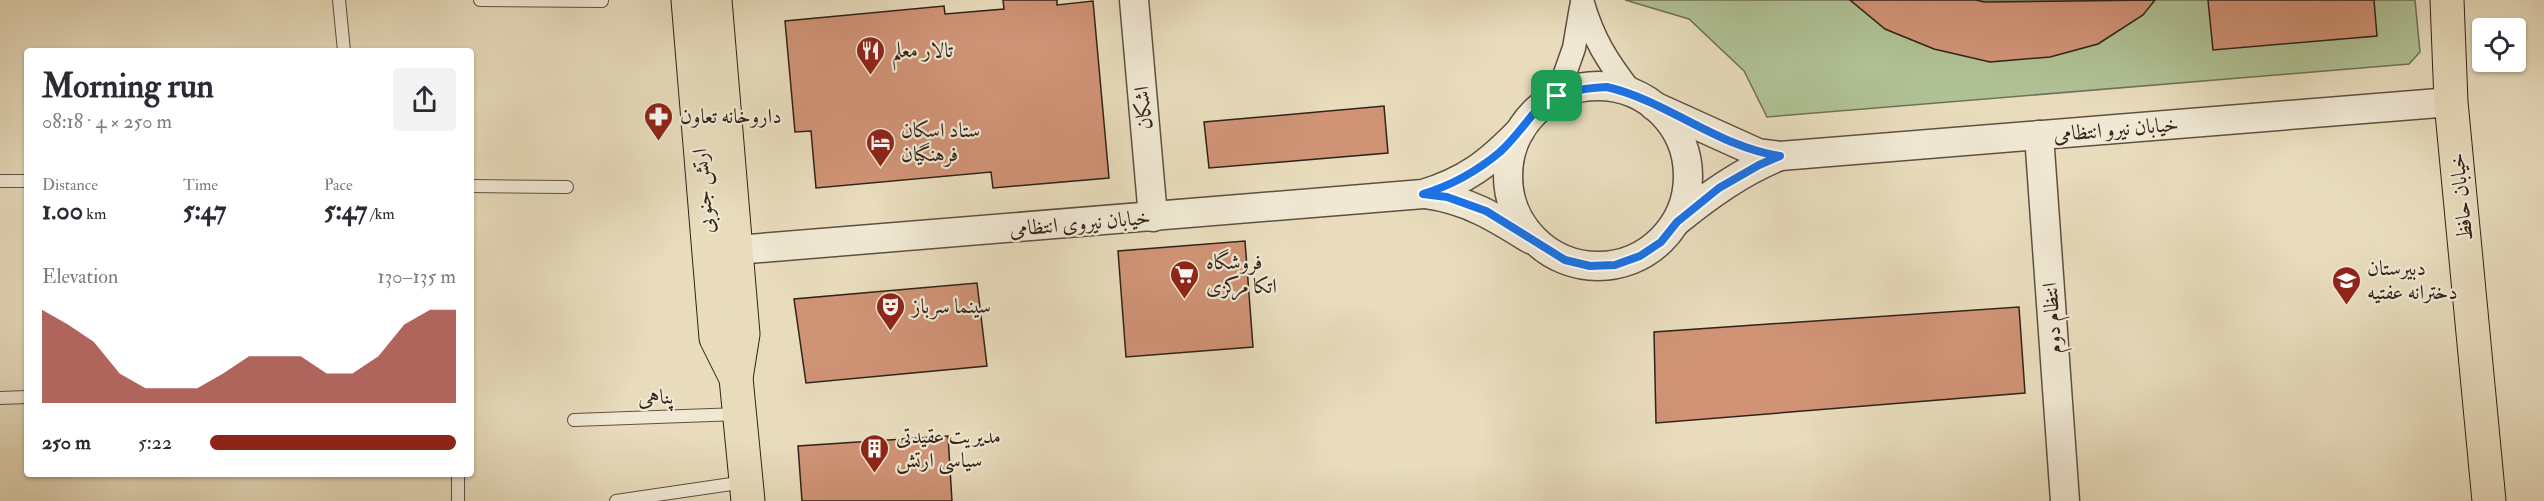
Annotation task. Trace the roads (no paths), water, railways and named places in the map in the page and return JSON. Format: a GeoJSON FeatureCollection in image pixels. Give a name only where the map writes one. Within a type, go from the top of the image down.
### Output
{"type":"FeatureCollection","features":[{"type":"Feature","properties":{"kind":"main road","name":"ارتش جنوبی"},"geometry":{"type":"LineString","coordinates":[[688,0],[716,338],[736,378]]}},
{"type":"Feature","properties":{"kind":"main road","name":"ارتش جنوبی"},"geometry":{"type":"LineString","coordinates":[[714,0],[743,334],[736,378],[747,491]]}},
{"type":"Feature","properties":{"kind":"main road","name":"خیابان حافظ"},"geometry":{"type":"LineString","coordinates":[[2447,0],[2451,102],[2489,501]]}},
{"type":"Feature","properties":{"kind":"street","name":"اشکان"},"geometry":{"type":"LineString","coordinates":[[1134,0],[1153,217]]}},
{"type":"Feature","properties":{"kind":"street"},"geometry":{"type":"LineString","coordinates":[[1557,96],[1574,48],[1582,0]]}},
{"type":"Feature","properties":{"kind":"street"},"geometry":{"type":"LineString","coordinates":[[1582,0],[1590,28],[1600,48],[1643,99],[1672,124],[1683,147],[1689,172],[1686,198],[1677,222],[1661,242],[1640,256],[1615,265],[1590,266],[1565,260],[1542,247],[1525,229],[1513,206],[1508,181],[1510,155],[1520,131],[1536,112],[1557,96],[1581,88],[1607,87],[1643,99]]}},
{"type":"Feature","properties":{"kind":"street","name":"خیابان نیرو انتظامی"},"geometry":{"type":"LineString","coordinates":[[1643,99],[1758,153],[1780,156],[2451,102]]}},
{"type":"Feature","properties":{"kind":"street","name":"خیابان نیروی انتظامی"},"geometry":{"type":"LineString","coordinates":[[1423,194],[1462,180],[1501,150],[1520,131]]}},
{"type":"Feature","properties":{"kind":"street","name":"انتظام دوم"},"geometry":{"type":"LineString","coordinates":[[2039,135],[2065,501]]}},
{"type":"Feature","properties":{"kind":"street","name":"خیابان نیرو انتظامی"},"geometry":{"type":"LineString","coordinates":[[1677,222],[1719,188],[1780,156]]}},
{"type":"Feature","properties":{"kind":"street","name":"خیابان نیروی انتظامی"},"geometry":{"type":"LineString","coordinates":[[736,250],[1423,194],[1447,197],[1486,211],[1542,247]]}},
{"type":"Feature","properties":{"kind":"lane"},"geometry":{"type":"LineString","coordinates":[[339,0],[344,48]]}},
{"type":"Feature","properties":{"kind":"lane"},"geometry":{"type":"LineString","coordinates":[[480,0],[602,0]]}},
{"type":"Feature","properties":{"kind":"lane"},"geometry":{"type":"LineString","coordinates":[[0,181],[24,181]]}},
{"type":"Feature","properties":{"kind":"lane"},"geometry":{"type":"LineString","coordinates":[[474,186],[567,187]]}},
{"type":"Feature","properties":{"kind":"lane"},"geometry":{"type":"LineString","coordinates":[[0,398],[24,397]]}},
{"type":"Feature","properties":{"kind":"lane","name":"پناهی"},"geometry":{"type":"LineString","coordinates":[[574,420],[740,414]]}},
{"type":"Feature","properties":{"kind":"lane"},"geometry":{"type":"LineString","coordinates":[[458,477],[458,501]]}},
{"type":"Feature","properties":{"kind":"lane"},"geometry":{"type":"LineString","coordinates":[[616,501],[747,491]]}},
{"type":"Feature","properties":{"kind":"place","name":"تالار معلم"},"geometry":{"type":"Point","coordinates":[871,76]}},
{"type":"Feature","properties":{"kind":"place","name":"داروخانه تعاون"},"geometry":{"type":"Point","coordinates":[659,142]}},
{"type":"Feature","properties":{"kind":"place","name":"ستاد اسکان فرهنگیان"},"geometry":{"type":"Point","coordinates":[880,168]}},
{"type":"Feature","properties":{"kind":"place","name":"فروشگاه اتکا مرکزی"},"geometry":{"type":"Point","coordinates":[1185,300]}},
{"type":"Feature","properties":{"kind":"place","name":"دبیرستان دخترانه عفتیه"},"geometry":{"type":"Point","coordinates":[2346,306]}},
{"type":"Feature","properties":{"kind":"place","name":"سینما سرباز"},"geometry":{"type":"Point","coordinates":[891,332]}},
{"type":"Feature","properties":{"kind":"place","name":"مدیریت عقیدتی سیاسی ارتش"},"geometry":{"type":"Point","coordinates":[875,474]}}]}
